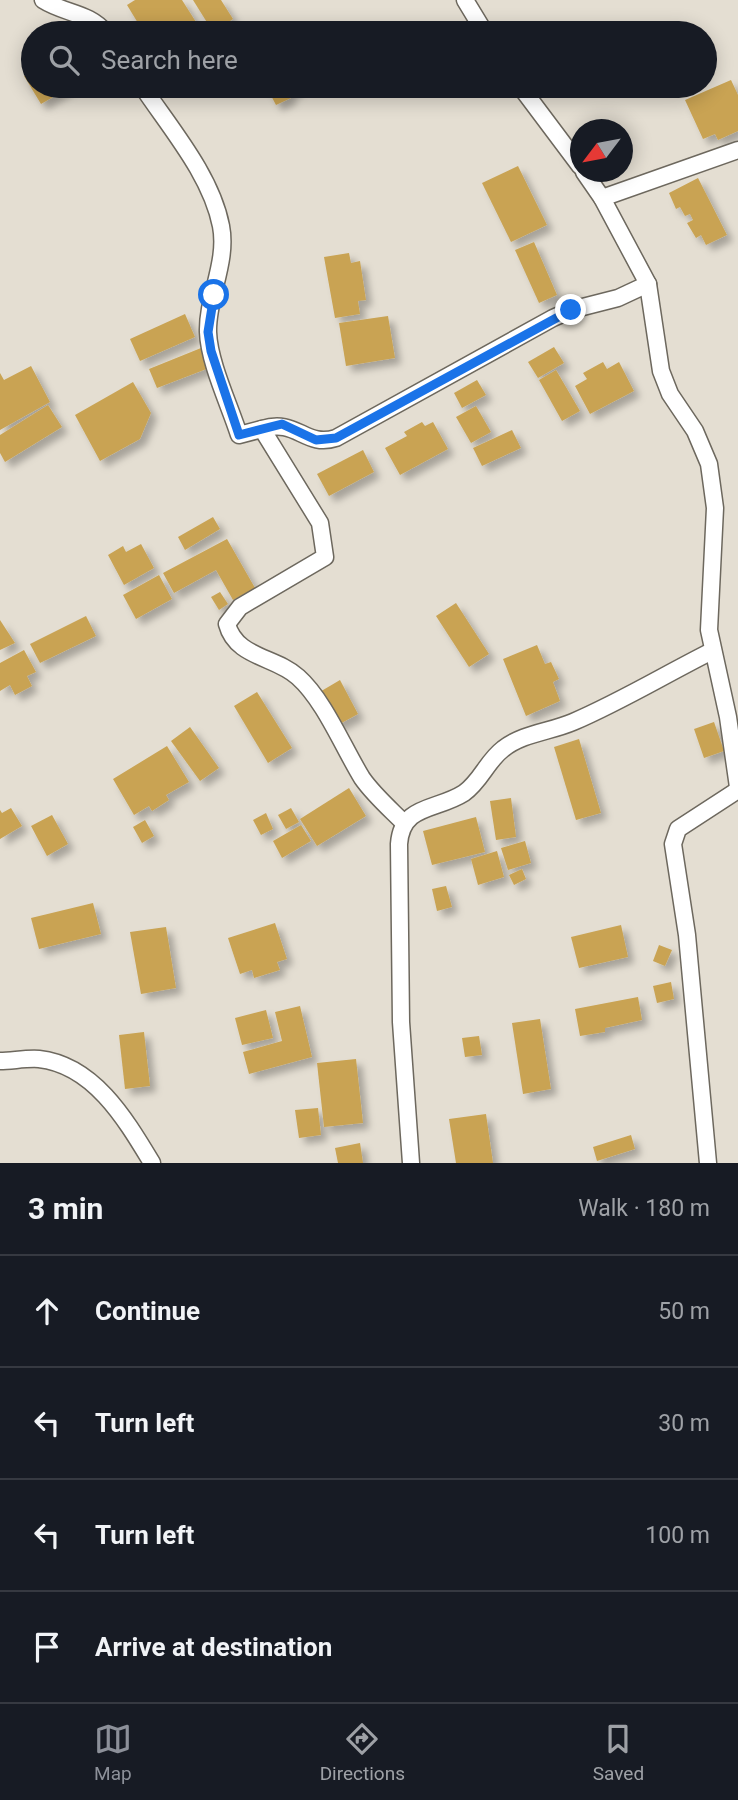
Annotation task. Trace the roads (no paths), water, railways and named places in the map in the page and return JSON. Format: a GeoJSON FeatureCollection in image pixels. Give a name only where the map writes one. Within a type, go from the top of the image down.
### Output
{"type":"FeatureCollection","features":[{"type":"Feature","properties":{"kind":"street"},"geometry":{"type":"LineString","coordinates":[[43,0],[79,12],[95,21]]}},
{"type":"Feature","properties":{"kind":"street"},"geometry":{"type":"LineString","coordinates":[[465,0],[478,21]]}},
{"type":"Feature","properties":{"kind":"street"},"geometry":{"type":"LineString","coordinates":[[150,98],[211,195],[221,226],[222,253],[208,332],[211,351],[239,435],[282,424],[316,440],[336,438],[554,318],[571,310],[618,298],[648,284]]}},
{"type":"Feature","properties":{"kind":"street"},"geometry":{"type":"LineString","coordinates":[[529,98],[570,153]]}},
{"type":"Feature","properties":{"kind":"street"},"geometry":{"type":"LineString","coordinates":[[602,198],[738,150]]}},
{"type":"Feature","properties":{"kind":"street"},"geometry":{"type":"LineString","coordinates":[[591,182],[648,284],[661,371],[670,394],[703,447],[714,485],[709,630],[735,751],[738,788],[678,829],[673,844],[687,935],[708,1163]]}},
{"type":"Feature","properties":{"kind":"street"},"geometry":{"type":"LineString","coordinates":[[262,429],[320,523],[325,557],[240,607],[227,624],[230,634],[244,649],[287,668],[305,684],[365,782],[403,822]]}},
{"type":"Feature","properties":{"kind":"street"},"geometry":{"type":"LineString","coordinates":[[411,1163],[401,1022],[399,844],[403,822],[412,814],[453,800],[475,785],[502,749],[519,739],[575,721],[712,651]]}},
{"type":"Feature","properties":{"kind":"street"},"geometry":{"type":"LineString","coordinates":[[0,1061],[39,1059],[77,1071],[123,1115],[152,1163]]}}]}
